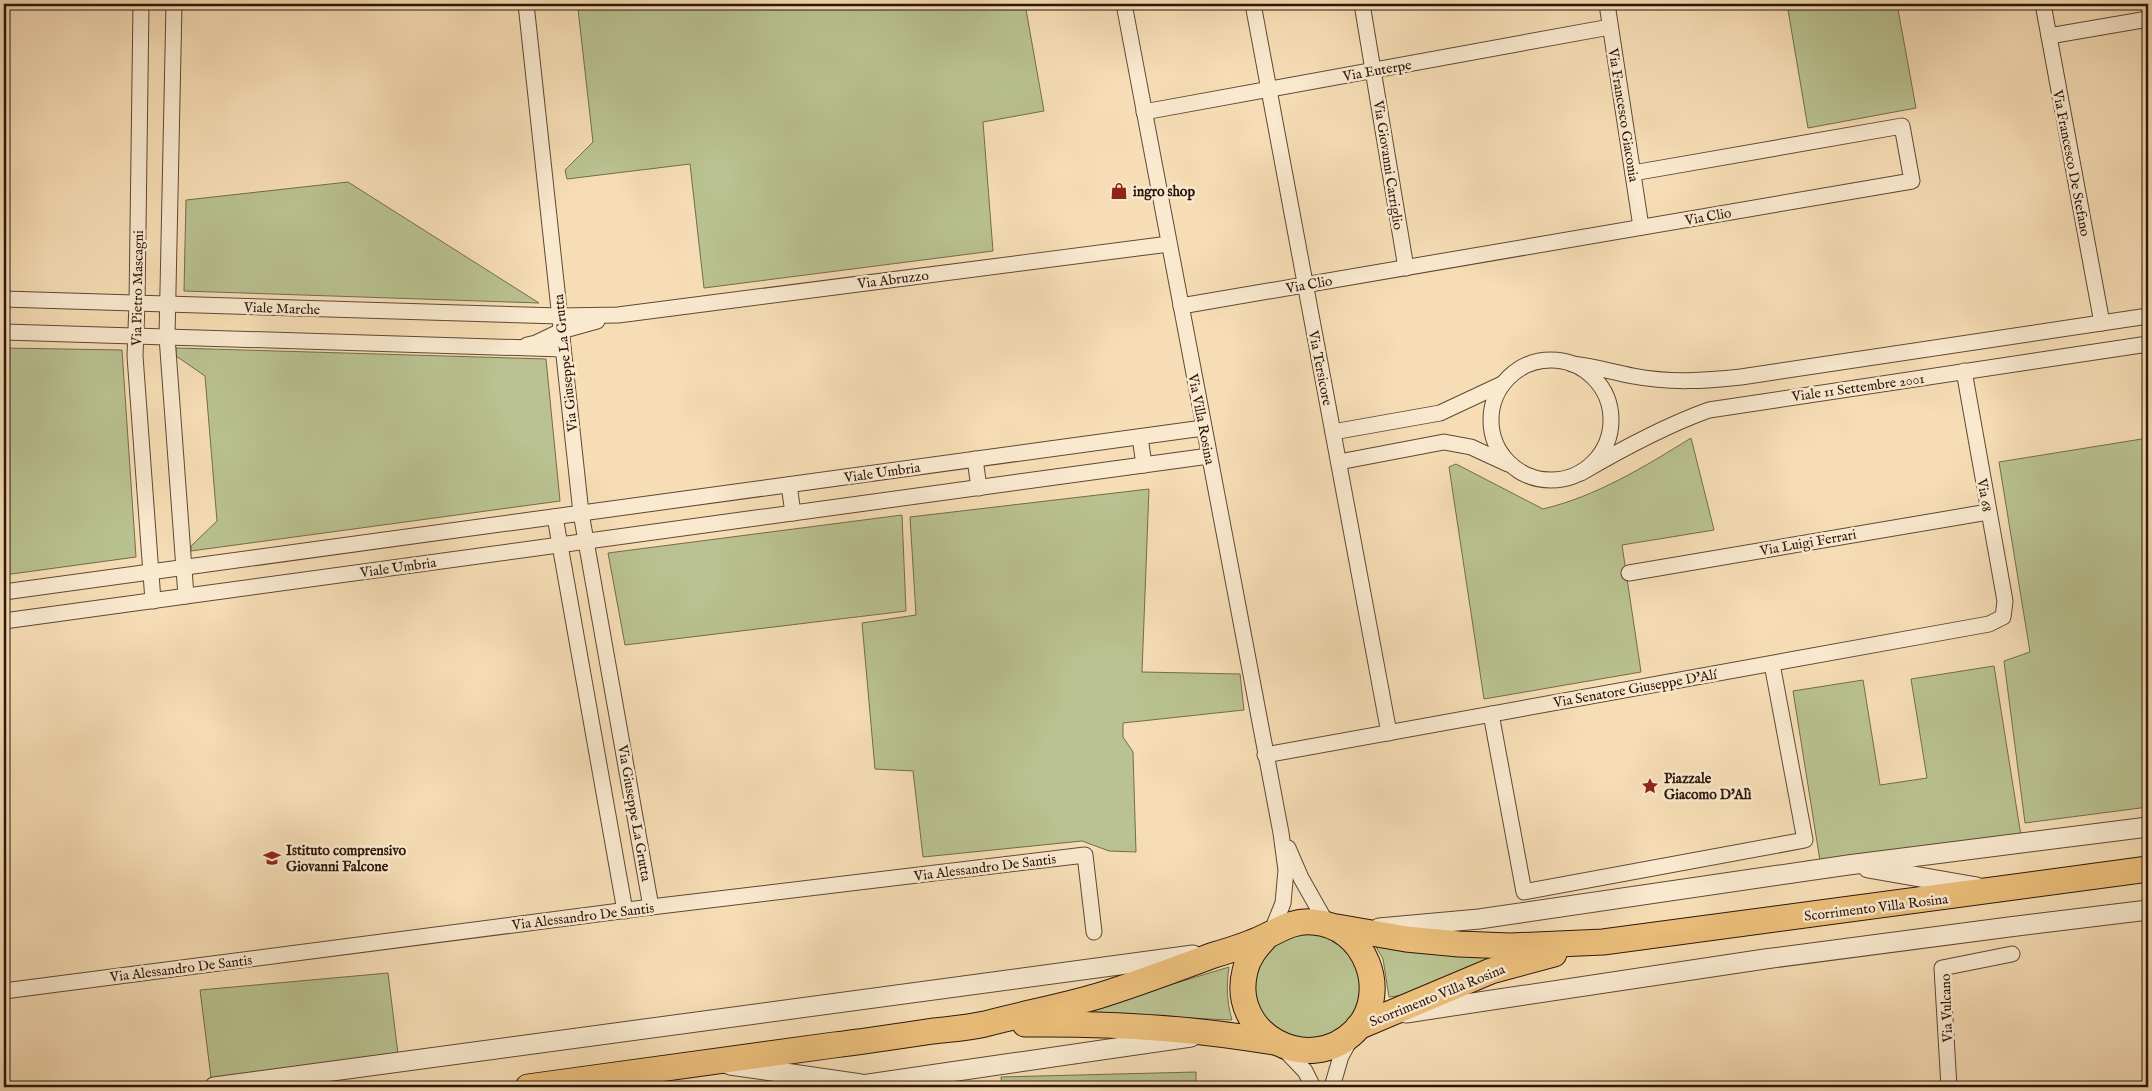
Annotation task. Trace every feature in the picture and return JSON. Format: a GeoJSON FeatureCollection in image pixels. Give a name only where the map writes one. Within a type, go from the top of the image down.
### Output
{"type":"FeatureCollection","features":[{"type":"Feature","properties":{"kind":"main road","name":"Scorrimento Villa Rosina"},"geometry":{"type":"LineString","coordinates":[[1337,927],[1459,944],[1510,946],[1603,942],[1998,891],[2148,869]]}},
{"type":"Feature","properties":{"kind":"main road"},"geometry":{"type":"LineString","coordinates":[[528,1087],[980,1025],[1098,996],[1231,950],[1269,935],[1289,924],[1302,922],[1337,927],[1345,933],[1365,956],[1371,970],[1373,985],[1366,1015],[1356,1030],[1341,1042],[1311,1051],[1295,1050],[1277,1043],[1218,1033],[1084,1023],[980,1025]]}},
{"type":"Feature","properties":{"kind":"main road"},"geometry":{"type":"LineString","coordinates":[[1269,935],[1253,952],[1245,971],[1243,991],[1248,1011],[1255,1023],[1259,1029],[1277,1043]]}},
{"type":"Feature","properties":{"kind":"main road","name":"Scorrimento Villa Rosina"},"geometry":{"type":"LineString","coordinates":[[1356,1030],[1491,971],[1603,942]]}},
{"type":"Feature","properties":{"kind":"street","name":"Via Pietro Mascagni"},"geometry":{"type":"LineString","coordinates":[[141,4],[135,356],[153,601]]}},
{"type":"Feature","properties":{"kind":"street"},"geometry":{"type":"LineString","coordinates":[[174,4],[167,337],[186,596]]}},
{"type":"Feature","properties":{"kind":"street","name":"Via Giuseppe La Grutta"},"geometry":{"type":"LineString","coordinates":[[526,4],[581,513],[652,907]]}},
{"type":"Feature","properties":{"kind":"street","name":"Via Villa Rosina"},"geometry":{"type":"LineString","coordinates":[[1124,4],[1281,833],[1286,870],[1283,903],[1269,935]]}},
{"type":"Feature","properties":{"kind":"street","name":"Via Tersicore"},"geometry":{"type":"LineString","coordinates":[[1253,4],[1389,733]]}},
{"type":"Feature","properties":{"kind":"street","name":"Via Giovanni Carriglio"},"geometry":{"type":"LineString","coordinates":[[1362,4],[1406,268]]}},
{"type":"Feature","properties":{"kind":"street","name":"Via Francesco Giaconia"},"geometry":{"type":"LineString","coordinates":[[1607,4],[1641,227]]}},
{"type":"Feature","properties":{"kind":"street","name":"Via Francesco De Stefano"},"geometry":{"type":"LineString","coordinates":[[2043,4],[2102,323]]}},
{"type":"Feature","properties":{"kind":"street"},"geometry":{"type":"LineString","coordinates":[[2049,36],[2148,19]]}},
{"type":"Feature","properties":{"kind":"street","name":"Via Euterpe"},"geometry":{"type":"LineString","coordinates":[[1144,112],[1610,27]]}},
{"type":"Feature","properties":{"kind":"street","name":"Via Clio"},"geometry":{"type":"LineString","coordinates":[[1181,306],[1912,181],[1902,126],[1633,173]]}},
{"type":"Feature","properties":{"kind":"street","name":"Via Abruzzo"},"geometry":{"type":"LineString","coordinates":[[560,323],[1169,244]]}},
{"type":"Feature","properties":{"kind":"street","name":"Viale Marche"},"geometry":{"type":"LineString","coordinates":[[4,299],[168,304],[560,323]]}},
{"type":"Feature","properties":{"kind":"street","name":"Viale 11 Settembre 2001"},"geometry":{"type":"LineString","coordinates":[[1572,364],[1597,366],[1633,376],[1674,381],[1699,381],[1741,377],[2148,316]]}},
{"type":"Feature","properties":{"kind":"street"},"geometry":{"type":"LineString","coordinates":[[514,348],[536,343],[560,323]]}},
{"type":"Feature","properties":{"kind":"street"},"geometry":{"type":"LineString","coordinates":[[4,332],[563,349]]}},
{"type":"Feature","properties":{"kind":"street","name":"Viale 11 Settembre 2001"},"geometry":{"type":"LineString","coordinates":[[1581,473],[1649,435],[1680,420],[1710,410],[2148,344]]}},
{"type":"Feature","properties":{"kind":"street"},"geometry":{"type":"LineString","coordinates":[[1333,432],[1440,413],[1502,384],[1516,371],[1534,362],[1553,360],[1572,364],[1589,373],[1602,388],[1609,406],[1611,425],[1606,444],[1596,460],[1581,473],[1562,480],[1543,480],[1524,475],[1508,464],[1471,447],[1444,442],[1338,462]]}},
{"type":"Feature","properties":{"kind":"street","name":"Via 68"},"geometry":{"type":"LineString","coordinates":[[1964,371],[2005,601],[2002,618]]}},
{"type":"Feature","properties":{"kind":"street"},"geometry":{"type":"LineString","coordinates":[[1502,384],[1492,404],[1490,425],[1496,446],[1508,464]]}},
{"type":"Feature","properties":{"kind":"street","name":"Viale Umbria"},"geometry":{"type":"LineString","coordinates":[[4,592],[1203,428]]}},
{"type":"Feature","properties":{"kind":"street"},"geometry":{"type":"LineString","coordinates":[[1140,437],[1144,465]]}},
{"type":"Feature","properties":{"kind":"street","name":"Viale Umbria"},"geometry":{"type":"LineString","coordinates":[[4,621],[1209,456]]}},
{"type":"Feature","properties":{"kind":"street"},"geometry":{"type":"LineString","coordinates":[[975,459],[978,488]]}},
{"type":"Feature","properties":{"kind":"street"},"geometry":{"type":"LineString","coordinates":[[789,485],[793,513]]}},
{"type":"Feature","properties":{"kind":"street","name":"Via Luigi Ferrari"},"geometry":{"type":"LineString","coordinates":[[1629,573],[1988,512]]}},
{"type":"Feature","properties":{"kind":"street","name":"Via Giuseppe La Grutta"},"geometry":{"type":"LineString","coordinates":[[555,517],[625,911]]}},
{"type":"Feature","properties":{"kind":"street","name":"Via Senatore Giuseppe D'Alí"},"geometry":{"type":"LineString","coordinates":[[1265,755],[1989,624],[2002,618]]}},
{"type":"Feature","properties":{"kind":"street"},"geometry":{"type":"LineString","coordinates":[[1491,714],[1524,892],[1805,840],[1772,664]]}},
{"type":"Feature","properties":{"kind":"street"},"geometry":{"type":"LineString","coordinates":[[592,725],[618,720]]}},
{"type":"Feature","properties":{"kind":"street"},"geometry":{"type":"LineString","coordinates":[[1337,927],[1479,919],[1848,865],[2148,827]]}},
{"type":"Feature","properties":{"kind":"street","name":"Via Villa Rosina"},"geometry":{"type":"LineString","coordinates":[[1281,833],[1301,878],[1337,927]]}},
{"type":"Feature","properties":{"kind":"street","name":"Via Alessandro De Santis"},"geometry":{"type":"LineString","coordinates":[[4,991],[652,907],[1085,854],[1094,932]]}},
{"type":"Feature","properties":{"kind":"street"},"geometry":{"type":"LineString","coordinates":[[1848,865],[1998,891]]}},
{"type":"Feature","properties":{"kind":"street"},"geometry":{"type":"LineString","coordinates":[[1385,1016],[1775,958],[2148,910]]}},
{"type":"Feature","properties":{"kind":"street"},"geometry":{"type":"LineString","coordinates":[[214,1087],[1231,950]]}},
{"type":"Feature","properties":{"kind":"street","name":"Via Vulcano"},"geometry":{"type":"LineString","coordinates":[[1949,1087],[1942,968],[2012,954]]}},
{"type":"Feature","properties":{"kind":"street"},"geometry":{"type":"LineString","coordinates":[[1332,1087],[1341,1056],[1356,1030]]}},
{"type":"Feature","properties":{"kind":"street"},"geometry":{"type":"LineString","coordinates":[[848,1087],[1218,1033]]}},
{"type":"Feature","properties":{"kind":"street"},"geometry":{"type":"LineString","coordinates":[[1277,1043],[1305,1070],[1313,1087]]}},
{"type":"Feature","properties":{"kind":"street"},"geometry":{"type":"LineString","coordinates":[[711,1062],[868,1084]]}},
{"type":"Feature","properties":{"kind":"green space"},"geometry":{"type":"Polygon","coordinates":[[[570,4],[1025,4],[1044,111],[983,122],[993,251],[704,288],[690,164],[567,179],[565,170],[593,142],[578,9],[570,4]]]}},
{"type":"Feature","properties":{"kind":"green space"},"geometry":{"type":"Polygon","coordinates":[[[1787,4],[1897,4],[1916,108],[1808,128],[1787,4]]]}},
{"type":"Feature","properties":{"kind":"green space"},"geometry":{"type":"Polygon","coordinates":[[[348,182],[539,303],[184,291],[186,200],[348,182]]]}},
{"type":"Feature","properties":{"kind":"green space"},"geometry":{"type":"Polygon","coordinates":[[[4,348],[122,350],[136,557],[4,575],[4,348]]]}},
{"type":"Feature","properties":{"kind":"green space"},"geometry":{"type":"Polygon","coordinates":[[[176,348],[546,359],[560,501],[191,551],[191,546],[217,521],[205,376],[176,356],[176,348]]]}},
{"type":"Feature","properties":{"kind":"green space"},"geometry":{"type":"Polygon","coordinates":[[[1691,438],[1714,530],[1622,545],[1641,672],[1484,699],[1449,467],[1456,464],[1543,509],[1582,497],[1620,480],[1691,438]]]}},
{"type":"Feature","properties":{"kind":"green space"},"geometry":{"type":"Polygon","coordinates":[[[2148,438],[2148,807],[2025,823],[2004,661],[2030,652],[1999,462],[2148,438]]]}},
{"type":"Feature","properties":{"kind":"green space"},"geometry":{"type":"Polygon","coordinates":[[[1149,489],[1142,672],[1240,674],[1244,710],[1123,723],[1123,737],[1133,752],[1136,852],[1109,851],[1082,841],[923,857],[913,771],[875,769],[862,623],[916,615],[910,517],[1149,489]]]}},
{"type":"Feature","properties":{"kind":"green space"},"geometry":{"type":"Polygon","coordinates":[[[902,515],[906,611],[625,645],[608,553],[902,515]]]}},
{"type":"Feature","properties":{"kind":"green space"},"geometry":{"type":"Polygon","coordinates":[[[1994,666],[2021,836],[1821,867],[1793,691],[1863,680],[1880,785],[1927,778],[1911,679],[1994,666]]]}},
{"type":"Feature","properties":{"kind":"green space"},"geometry":{"type":"Polygon","coordinates":[[[1315,931],[1335,937],[1362,967],[1361,1008],[1333,1038],[1293,1041],[1261,1016],[1254,997],[1254,976],[1261,957],[1276,942],[1294,933],[1315,931]]]}},
{"type":"Feature","properties":{"kind":"green space"},"geometry":{"type":"Polygon","coordinates":[[[1375,945],[1495,955],[1495,959],[1405,995],[1389,997],[1383,959],[1375,945]]]}},
{"type":"Feature","properties":{"kind":"green space"},"geometry":{"type":"Polygon","coordinates":[[[1229,967],[1228,994],[1232,1020],[1077,1013],[1229,967]]]}},
{"type":"Feature","properties":{"kind":"green space"},"geometry":{"type":"Polygon","coordinates":[[[388,973],[398,1054],[211,1078],[200,990],[388,973]]]}},
{"type":"Feature","properties":{"kind":"green space"},"geometry":{"type":"Polygon","coordinates":[[[1196,1072],[1196,1087],[1002,1087],[1001,1077],[1196,1072]]]}},
{"type":"Feature","properties":{"kind":"place","name":"ingro shop"},"geometry":{"type":"Point","coordinates":[1119,191]}},
{"type":"Feature","properties":{"kind":"place","name":"Piazzale Giacomo D'Alì"},"geometry":{"type":"Point","coordinates":[1650,786]}},
{"type":"Feature","properties":{"kind":"place","name":"Istituto comprensivo Giovanni Falcone"},"geometry":{"type":"Point","coordinates":[272,858]}}]}
